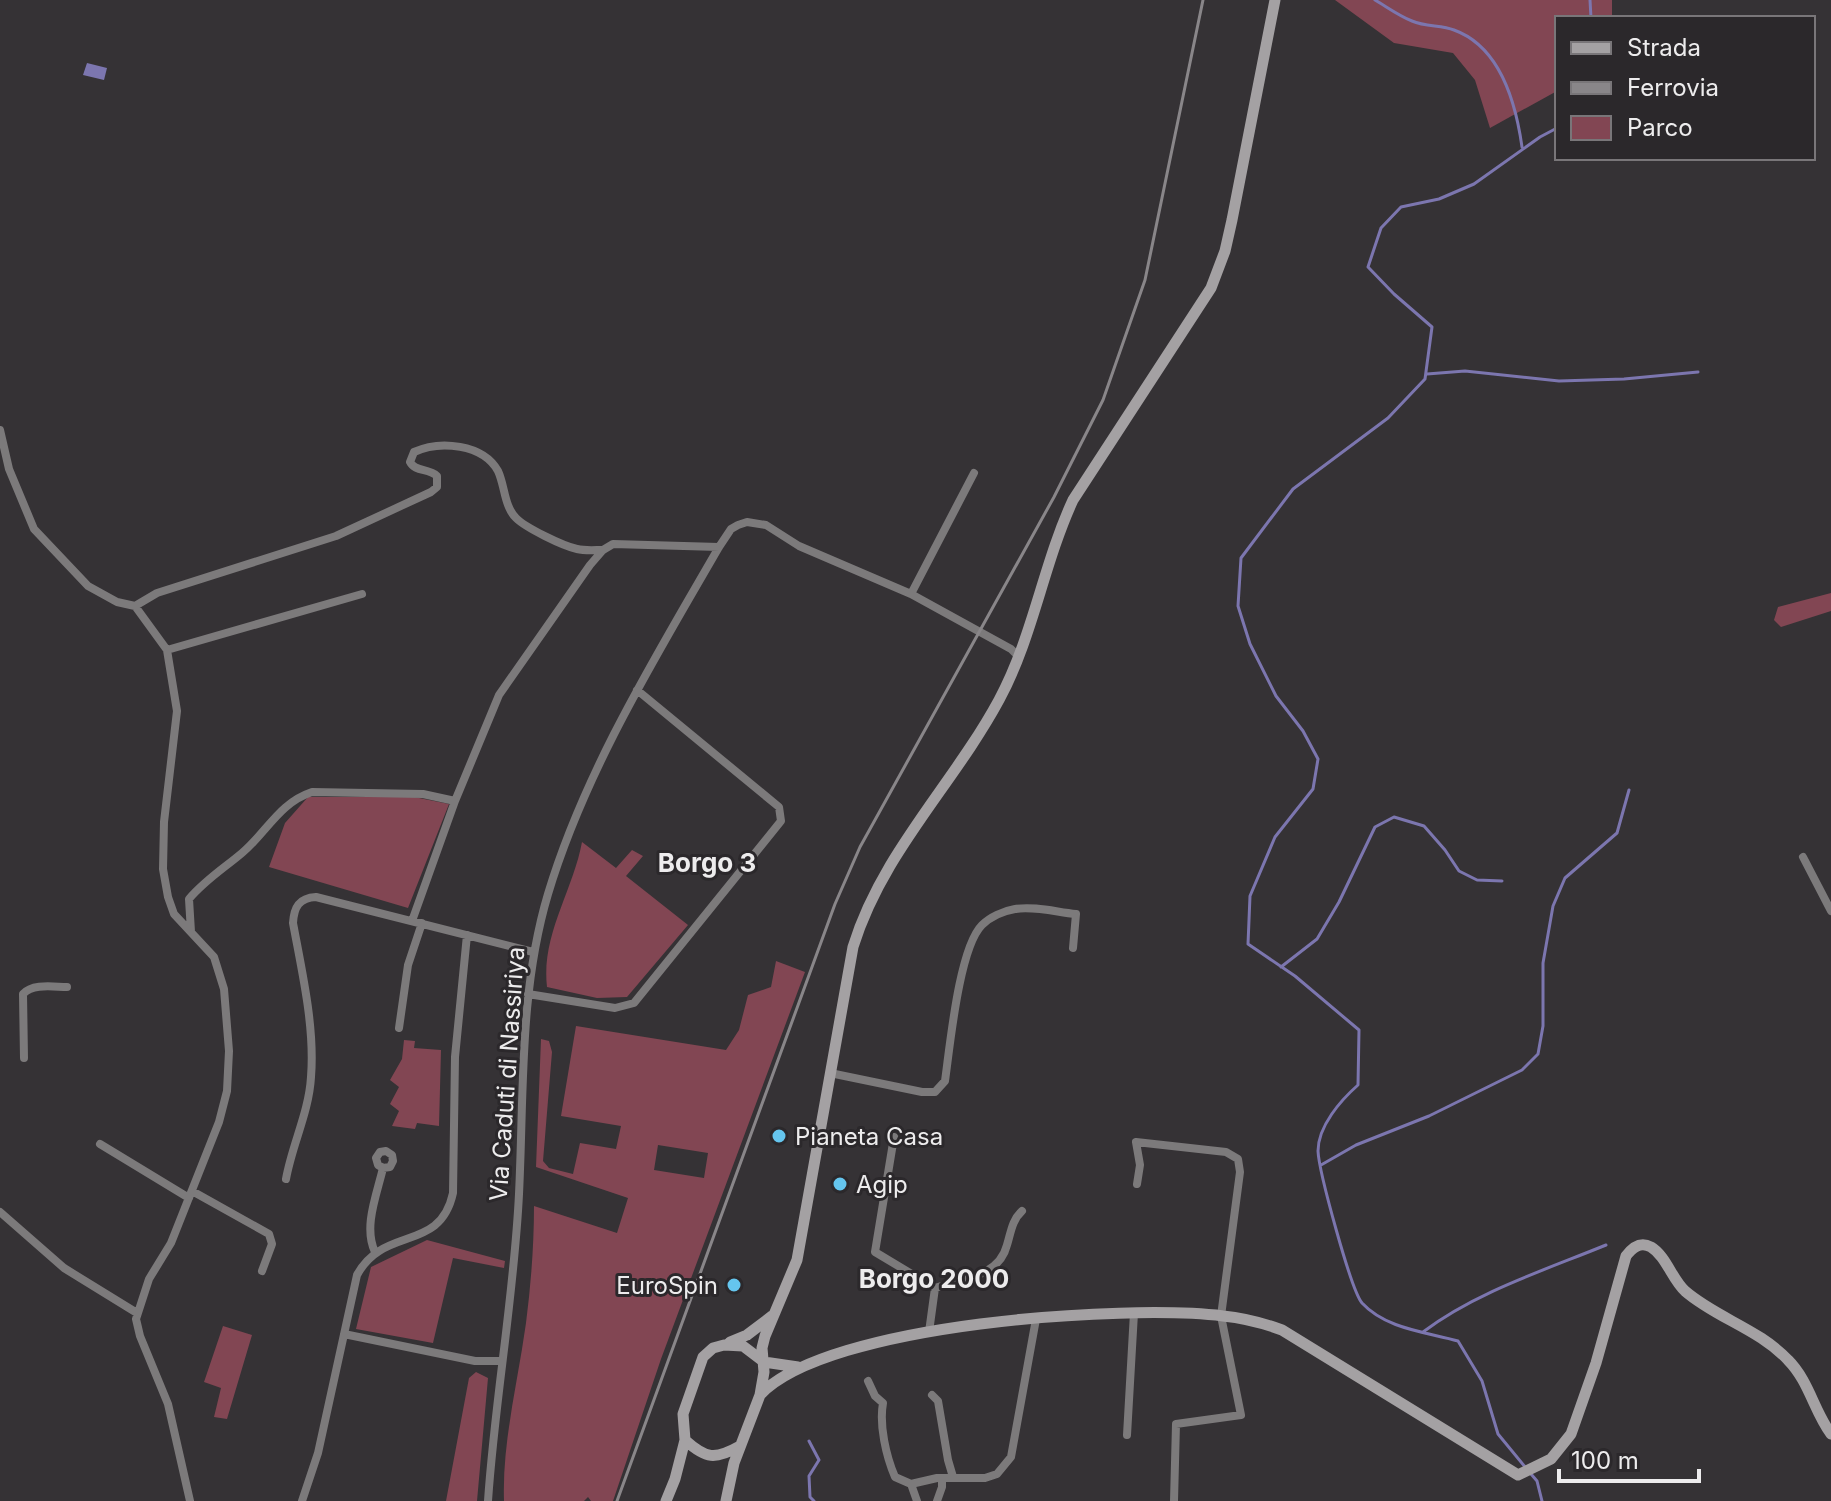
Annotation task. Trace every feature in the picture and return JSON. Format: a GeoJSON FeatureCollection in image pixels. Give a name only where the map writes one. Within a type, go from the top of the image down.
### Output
{"type":"FeatureCollection","features":[{"type":"Feature","properties":{"kind":"main road"},"geometry":{"type":"LineString","coordinates":[[726,1501],[740,1446],[760,1395],[764,1362],[762,1348],[797,1260],[853,947],[863,915],[892,860],[984,725],[1019,657],[1058,531],[1073,500],[1211,288],[1225,251],[1232,220],[1275,0]]}},
{"type":"Feature","properties":{"kind":"main road"},"geometry":{"type":"LineString","coordinates":[[760,1395],[771,1383],[799,1368],[880,1340],[1036,1319],[1134,1313],[1221,1316],[1260,1322],[1282,1330],[1512,1473],[1526,1474],[1551,1459],[1571,1434],[1626,1256],[1632,1248],[1642,1245],[1650,1246],[1658,1253],[1673,1277],[1697,1300],[1767,1341],[1788,1360],[1802,1377],[1831,1434]]}},
{"type":"Feature","properties":{"kind":"main road"},"geometry":{"type":"LineString","coordinates":[[666,1501],[685,1440],[683,1414],[703,1357],[713,1348],[747,1335],[773,1316]]}},
{"type":"Feature","properties":{"kind":"main road"},"geometry":{"type":"LineString","coordinates":[[724,1345],[743,1346],[764,1362],[799,1368]]}},
{"type":"Feature","properties":{"kind":"main road"},"geometry":{"type":"LineString","coordinates":[[685,1440],[709,1455],[727,1473],[730,1486]]}},
{"type":"Feature","properties":{"kind":"main road"},"geometry":{"type":"LineString","coordinates":[[675,1479],[687,1463],[740,1446]]}},
{"type":"Feature","properties":{"kind":"street"},"geometry":{"type":"LineString","coordinates":[[0,430],[9,469],[34,529],[88,586],[117,602],[135,606],[167,650],[177,711],[164,822],[163,869],[174,914],[214,957],[224,989],[229,1051],[227,1091],[219,1122],[171,1243],[149,1279],[136,1319],[168,1404],[190,1501]]}},
{"type":"Feature","properties":{"kind":"street"},"geometry":{"type":"LineString","coordinates":[[135,606],[157,593],[336,536],[431,492],[437,487],[437,476],[417,469],[410,462],[409,457],[421,449],[455,446],[480,453],[490,460],[502,481],[514,516],[527,526],[576,549],[603,550]]}},
{"type":"Feature","properties":{"kind":"street"},"geometry":{"type":"LineString","coordinates":[[911,594],[974,473]]}},
{"type":"Feature","properties":{"kind":"street","name":"Via Caduti di Nassiriya"},"geometry":{"type":"LineString","coordinates":[[488,1501],[513,1272],[533,952],[562,850],[637,690],[719,547],[731,529],[747,522],[757,522],[799,546],[911,594],[1011,649],[1019,657]]}},
{"type":"Feature","properties":{"kind":"street"},"geometry":{"type":"LineString","coordinates":[[399,1028],[417,922],[455,801],[499,695],[603,550],[613,544],[719,547]]}},
{"type":"Feature","properties":{"kind":"street"},"geometry":{"type":"LineString","coordinates":[[167,650],[362,594]]}},
{"type":"Feature","properties":{"kind":"street"},"geometry":{"type":"LineString","coordinates":[[528,994],[615,1008],[634,1003],[781,821],[779,807],[637,690]]}},
{"type":"Feature","properties":{"kind":"street"},"geometry":{"type":"LineString","coordinates":[[191,932],[189,899],[203,882],[243,853],[295,798],[312,792],[423,794],[455,801]]}},
{"type":"Feature","properties":{"kind":"street"},"geometry":{"type":"LineString","coordinates":[[1803,857],[1831,911]]}},
{"type":"Feature","properties":{"kind":"street"},"geometry":{"type":"LineString","coordinates":[[286,1179],[312,1077],[309,1028],[293,923],[293,911],[298,903],[316,897],[533,952]]}},
{"type":"Feature","properties":{"kind":"street"},"geometry":{"type":"LineString","coordinates":[[830,1073],[935,1092],[945,1081],[965,958],[981,926],[996,915],[1012,909],[1076,914],[1073,948]]}},
{"type":"Feature","properties":{"kind":"street"},"geometry":{"type":"LineString","coordinates":[[302,1501],[318,1453],[357,1275],[364,1262],[375,1252],[433,1229],[450,1208],[453,1193],[455,1057],[467,935]]}},
{"type":"Feature","properties":{"kind":"street"},"geometry":{"type":"LineString","coordinates":[[24,1058],[23,994],[27,989],[37,987],[67,987]]}},
{"type":"Feature","properties":{"kind":"street"},"geometry":{"type":"LineString","coordinates":[[894,1137],[875,1252],[935,1288],[992,1270],[1004,1256],[1014,1218],[1022,1211]]}},
{"type":"Feature","properties":{"kind":"street"},"geometry":{"type":"LineString","coordinates":[[1137,1184],[1140,1165],[1136,1142],[1226,1152],[1238,1159],[1240,1172],[1221,1316],[1241,1415],[1176,1424],[1174,1501]]}},
{"type":"Feature","properties":{"kind":"street"},"geometry":{"type":"LineString","coordinates":[[100,1144],[269,1234],[272,1244],[262,1271]]}},
{"type":"Feature","properties":{"kind":"street"},"geometry":{"type":"LineString","coordinates":[[375,1252],[369,1240],[369,1229],[383,1168]]}},
{"type":"Feature","properties":{"kind":"street"},"geometry":{"type":"LineString","coordinates":[[0,1212],[64,1268],[137,1313]]}},
{"type":"Feature","properties":{"kind":"street"},"geometry":{"type":"LineString","coordinates":[[929,1332],[935,1288]]}},
{"type":"Feature","properties":{"kind":"street"},"geometry":{"type":"LineString","coordinates":[[1127,1435],[1134,1313]]}},
{"type":"Feature","properties":{"kind":"street"},"geometry":{"type":"LineString","coordinates":[[868,1381],[869,1387],[883,1403],[882,1421],[895,1477],[911,1484],[953,1477],[985,1478],[997,1474],[1011,1457],[1036,1319]]}},
{"type":"Feature","properties":{"kind":"street"},"geometry":{"type":"LineString","coordinates":[[344,1334],[475,1361],[502,1361]]}},
{"type":"Feature","properties":{"kind":"street"},"geometry":{"type":"LineString","coordinates":[[932,1395],[938,1401],[953,1477]]}},
{"type":"Feature","properties":{"kind":"street"},"geometry":{"type":"LineString","coordinates":[[937,1501],[942,1478]]}},
{"type":"Feature","properties":{"kind":"street"},"geometry":{"type":"LineString","coordinates":[[911,1484],[917,1501]]}},
{"type":"Feature","properties":{"kind":"green space"},"geometry":{"type":"Polygon","coordinates":[[[1335,0],[1612,0],[1612,16],[1555,16],[1555,92],[1490,128],[1475,80],[1453,53],[1394,43],[1335,0]]]}},
{"type":"Feature","properties":{"kind":"green space"},"geometry":{"type":"Polygon","coordinates":[[[1831,593],[1831,611],[1781,627],[1774,620],[1778,607],[1831,593]]]}},
{"type":"Feature","properties":{"kind":"green space"},"geometry":{"type":"Polygon","coordinates":[[[308,797],[414,797],[449,804],[408,908],[269,867],[285,823],[308,797]]]}},
{"type":"Feature","properties":{"kind":"green space"},"geometry":{"type":"Polygon","coordinates":[[[582,842],[616,868],[632,850],[643,856],[626,876],[688,925],[627,997],[597,998],[547,987],[546,968],[553,931],[582,842]]]}},
{"type":"Feature","properties":{"kind":"green space"},"geometry":{"type":"Polygon","coordinates":[[[776,961],[805,972],[661,1359],[613,1501],[591,1501],[588,1497],[584,1501],[504,1501],[508,1434],[529,1294],[534,1206],[617,1233],[628,1198],[536,1167],[541,1039],[549,1041],[552,1052],[543,1161],[549,1168],[573,1174],[580,1143],[616,1149],[621,1126],[561,1116],[576,1026],[726,1050],[739,1030],[748,995],[771,987],[776,961]],[[658,1145],[654,1170],[704,1178],[708,1153],[658,1145]]]}},
{"type":"Feature","properties":{"kind":"green space"},"geometry":{"type":"Polygon","coordinates":[[[404,1040],[415,1041],[414,1048],[441,1050],[439,1126],[417,1123],[415,1129],[392,1126],[399,1111],[390,1104],[399,1087],[390,1080],[402,1059],[404,1040]]]}},
{"type":"Feature","properties":{"kind":"green space"},"geometry":{"type":"Polygon","coordinates":[[[427,1240],[505,1261],[504,1268],[453,1258],[433,1343],[356,1329],[371,1267],[427,1240]]]}},
{"type":"Feature","properties":{"kind":"green space"},"geometry":{"type":"Polygon","coordinates":[[[223,1326],[252,1335],[227,1419],[214,1417],[221,1388],[204,1382],[223,1326]]]}},
{"type":"Feature","properties":{"kind":"green space"},"geometry":{"type":"Polygon","coordinates":[[[476,1372],[488,1378],[477,1501],[446,1501],[469,1378],[476,1372]]]}},
{"type":"Feature","properties":{"kind":"shaded area"},"geometry":{"type":"Polygon","coordinates":[[[87,63],[107,68],[104,80],[83,75],[87,63]]]}},
{"type":"Feature","properties":{"kind":"waterway"},"geometry":{"type":"LineString","coordinates":[[1375,0],[1412,21],[1454,30],[1484,49],[1495,63],[1510,96],[1522,147]]}},
{"type":"Feature","properties":{"kind":"waterway"},"geometry":{"type":"LineString","coordinates":[[1590,0],[1591,16]]}},
{"type":"Feature","properties":{"kind":"waterway"},"geometry":{"type":"LineString","coordinates":[[1526,1468],[1498,1434],[1482,1381],[1458,1341],[1383,1319],[1362,1303],[1351,1277],[1329,1205],[1318,1151],[1326,1123],[1358,1085],[1359,1030],[1295,976],[1248,944],[1250,896],[1275,837],[1313,789],[1318,759],[1303,731],[1276,696],[1250,644],[1238,606],[1241,558],[1293,489],[1388,418],[1425,379],[1432,327],[1368,267],[1381,228],[1401,207],[1439,199],[1474,184],[1555,129]]}},
{"type":"Feature","properties":{"kind":"waterway"},"geometry":{"type":"LineString","coordinates":[[1427,374],[1465,371],[1559,381],[1698,372]]}},
{"type":"Feature","properties":{"kind":"waterway"},"geometry":{"type":"LineString","coordinates":[[1321,1165],[1356,1145],[1429,1116],[1522,1070],[1538,1054],[1543,1026],[1543,963],[1553,906],[1565,878],[1617,833],[1629,790]]}},
{"type":"Feature","properties":{"kind":"waterway"},"geometry":{"type":"LineString","coordinates":[[1281,967],[1317,939],[1339,902],[1375,827],[1394,817],[1424,826],[1459,871],[1477,880],[1502,881]]}},
{"type":"Feature","properties":{"kind":"waterway"},"geometry":{"type":"LineString","coordinates":[[1423,1332],[1488,1293],[1606,1245]]}},
{"type":"Feature","properties":{"kind":"waterway"},"geometry":{"type":"LineString","coordinates":[[809,1441],[819,1460],[809,1476],[810,1497],[814,1501]]}},
{"type":"Feature","properties":{"kind":"waterway"},"geometry":{"type":"LineString","coordinates":[[1531,1474],[1537,1481],[1542,1501]]}},
{"type":"Feature","properties":{"kind":"railway"},"geometry":{"type":"LineString","coordinates":[[617,1501],[835,904],[860,847],[1054,497],[1103,400],[1145,280],[1203,0]]}},
{"type":"Feature","properties":{"kind":"place","name":"Pianeta Casa"},"geometry":{"type":"Point","coordinates":[779,1136]}},
{"type":"Feature","properties":{"kind":"place","name":"Agip"},"geometry":{"type":"Point","coordinates":[840,1184]}},
{"type":"Feature","properties":{"kind":"place","name":"EuroSpin"},"geometry":{"type":"Point","coordinates":[734,1285]}},
{"type":"Feature","properties":{"kind":"district","name":"Borgo 3"},"geometry":{"type":"Point","coordinates":[707,862]}},
{"type":"Feature","properties":{"kind":"district","name":"Borgo 2000"},"geometry":{"type":"Point","coordinates":[934,1278]}}]}
